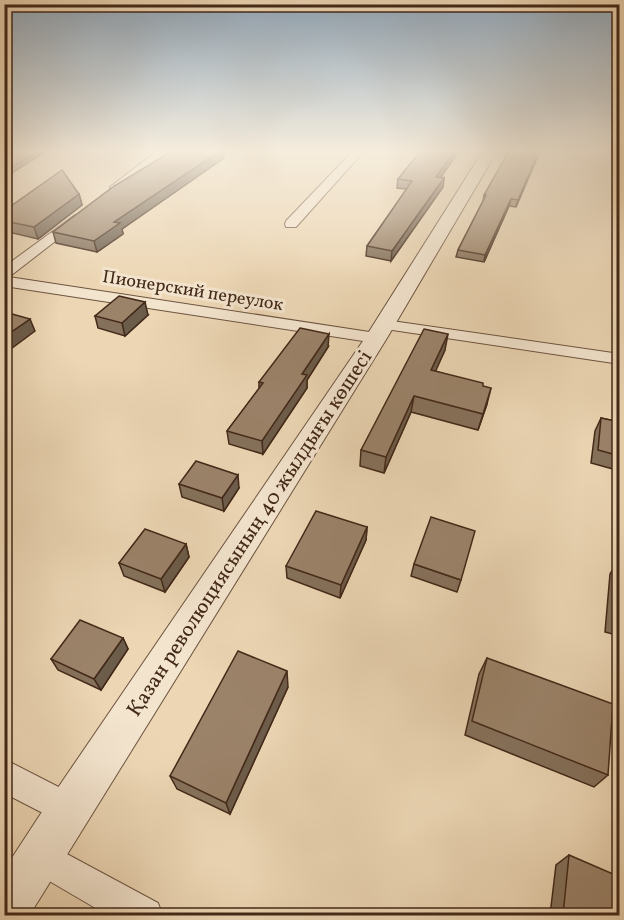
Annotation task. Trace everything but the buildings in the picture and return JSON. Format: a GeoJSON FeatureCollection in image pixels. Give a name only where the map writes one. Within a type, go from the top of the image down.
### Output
{"type":"FeatureCollection","features":[{"type":"Feature","properties":{"kind":"street"},"geometry":{"type":"LineString","coordinates":[[291,224],[319,194]]}},
{"type":"Feature","properties":{"kind":"street","name":"Қазан революциясының 40 жылдығы көшесі"},"geometry":{"type":"LineString","coordinates":[[4,913],[68,810],[380,331],[464,194]]}},
{"type":"Feature","properties":{"kind":"street"},"geometry":{"type":"LineString","coordinates":[[4,274],[89,209]]}},
{"type":"Feature","properties":{"kind":"street","name":"Пионерский переулок"},"geometry":{"type":"LineString","coordinates":[[4,280],[380,331],[620,359]]}},
{"type":"Feature","properties":{"kind":"street"},"geometry":{"type":"LineString","coordinates":[[4,775],[68,810]]}},
{"type":"Feature","properties":{"kind":"street"},"geometry":{"type":"LineString","coordinates":[[39,856],[145,915]]}}]}
